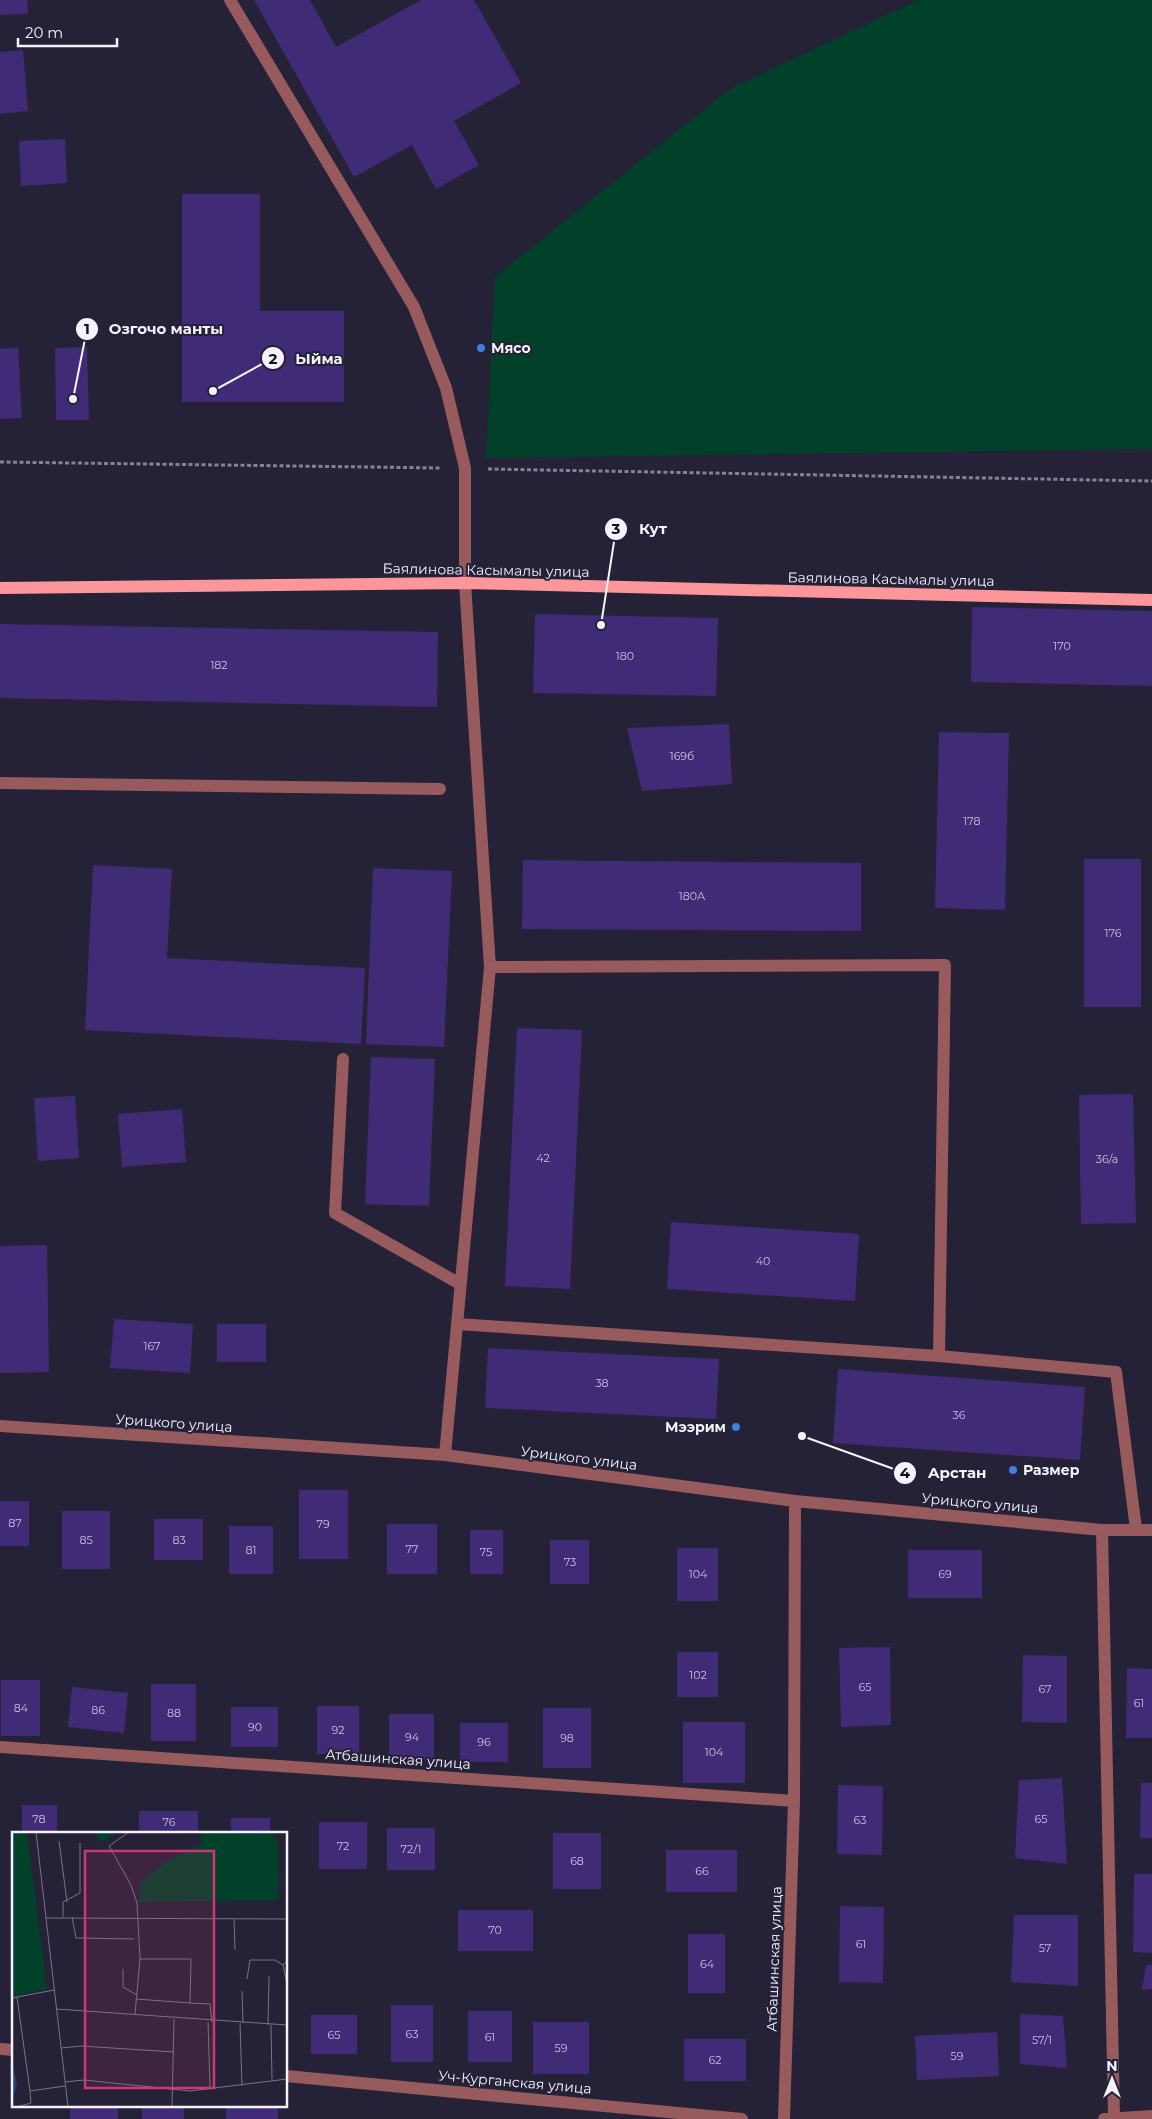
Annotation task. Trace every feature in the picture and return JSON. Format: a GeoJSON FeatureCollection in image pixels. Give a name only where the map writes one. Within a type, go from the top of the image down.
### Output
{"type":"FeatureCollection","features":[{"type":"Feature","properties":{"kind":"main road","name":"Баялинова Касымалы улица"},"geometry":{"type":"LineString","coordinates":[[0,588],[465,583],[1152,600]]}},
{"type":"Feature","properties":{"kind":"street"},"geometry":{"type":"LineString","coordinates":[[230,0],[414,307],[446,388],[465,468],[465,583],[490,967],[444,1455]]}},
{"type":"Feature","properties":{"kind":"street"},"geometry":{"type":"LineString","coordinates":[[0,783],[440,789]]}},
{"type":"Feature","properties":{"kind":"street"},"geometry":{"type":"LineString","coordinates":[[490,967],[946,965],[940,1356]]}},
{"type":"Feature","properties":{"kind":"street"},"geometry":{"type":"LineString","coordinates":[[343,1059],[335,1212],[460,1284]]}},
{"type":"Feature","properties":{"kind":"street"},"geometry":{"type":"LineString","coordinates":[[457,1324],[940,1356],[1116,1372],[1136,1529]]}},
{"type":"Feature","properties":{"kind":"street","name":"Урицкого улица"},"geometry":{"type":"LineString","coordinates":[[0,1426],[444,1455],[795,1501],[1102,1530],[1152,1530]]}},
{"type":"Feature","properties":{"kind":"street","name":"Атбашинская улица"},"geometry":{"type":"LineString","coordinates":[[784,2119],[794,1801],[795,1501]]}},
{"type":"Feature","properties":{"kind":"street"},"geometry":{"type":"LineString","coordinates":[[1102,1530],[1109,2118],[1152,2116]]}},
{"type":"Feature","properties":{"kind":"street","name":"Атбашинская улица"},"geometry":{"type":"LineString","coordinates":[[0,1747],[794,1801]]}},
{"type":"Feature","properties":{"kind":"street","name":"Уч-Курганская улица"},"geometry":{"type":"LineString","coordinates":[[288,2076],[742,2119]]}},
{"type":"Feature","properties":{"kind":"path"},"geometry":{"type":"LineString","coordinates":[[0,462],[465,468],[1152,481]]}},
{"type":"Feature","properties":{"kind":"green space"},"geometry":{"type":"Polygon","coordinates":[[[918,0],[1152,0],[1152,449],[486,458],[495,277],[730,89],[918,0]]]}},
{"type":"Feature","properties":{"kind":"building"},"geometry":{"type":"Polygon","coordinates":[[[0,0],[27,0],[28,14],[0,15],[0,0]]]}},
{"type":"Feature","properties":{"kind":"building"},"geometry":{"type":"Polygon","coordinates":[[[254,0],[310,0],[336,47],[421,0],[474,0],[521,83],[454,121],[479,165],[436,189],[412,145],[354,177],[254,0]]]}},
{"type":"Feature","properties":{"kind":"building"},"geometry":{"type":"Polygon","coordinates":[[[23,50],[28,111],[0,114],[0,52],[23,50]]]}},
{"type":"Feature","properties":{"kind":"building"},"geometry":{"type":"Polygon","coordinates":[[[65,139],[67,183],[21,186],[19,141],[65,139]]]}},
{"type":"Feature","properties":{"kind":"building"},"geometry":{"type":"Polygon","coordinates":[[[182,194],[260,194],[260,311],[344,311],[344,402],[182,402],[182,194]]]}},
{"type":"Feature","properties":{"kind":"building"},"geometry":{"type":"Polygon","coordinates":[[[18,347],[22,418],[0,419],[0,349],[18,347]]]}},
{"type":"Feature","properties":{"kind":"building"},"geometry":{"type":"Polygon","coordinates":[[[87,347],[89,420],[56,420],[55,348],[87,347]]]}},
{"type":"Feature","properties":{"kind":"building"},"geometry":{"type":"Polygon","coordinates":[[[972,607],[1152,611],[1152,686],[971,682],[972,607]]]}},
{"type":"Feature","properties":{"kind":"building"},"geometry":{"type":"Polygon","coordinates":[[[535,614],[718,618],[716,696],[533,693],[535,614]]]}},
{"type":"Feature","properties":{"kind":"building"},"geometry":{"type":"Polygon","coordinates":[[[0,624],[438,632],[437,707],[0,698],[0,624]]]}},
{"type":"Feature","properties":{"kind":"building"},"geometry":{"type":"Polygon","coordinates":[[[729,724],[732,784],[642,791],[627,728],[729,724]]]}},
{"type":"Feature","properties":{"kind":"building"},"geometry":{"type":"Polygon","coordinates":[[[939,732],[1009,733],[1005,910],[935,908],[939,732]]]}},
{"type":"Feature","properties":{"kind":"building"},"geometry":{"type":"Polygon","coordinates":[[[1084,859],[1141,859],[1141,1007],[1084,1007],[1084,859]]]}},
{"type":"Feature","properties":{"kind":"building"},"geometry":{"type":"Polygon","coordinates":[[[523,860],[861,863],[861,931],[522,929],[523,860]]]}},
{"type":"Feature","properties":{"kind":"building"},"geometry":{"type":"Polygon","coordinates":[[[93,865],[172,869],[167,958],[365,968],[361,1044],[85,1030],[93,865]]]}},
{"type":"Feature","properties":{"kind":"building"},"geometry":{"type":"Polygon","coordinates":[[[373,868],[452,871],[444,1047],[366,1044],[373,868]]]}},
{"type":"Feature","properties":{"kind":"building"},"geometry":{"type":"Polygon","coordinates":[[[517,1028],[582,1030],[570,1289],[505,1286],[517,1028]]]}},
{"type":"Feature","properties":{"kind":"building"},"geometry":{"type":"Polygon","coordinates":[[[371,1057],[435,1059],[429,1206],[365,1204],[371,1057]]]}},
{"type":"Feature","properties":{"kind":"building"},"geometry":{"type":"Polygon","coordinates":[[[1133,1094],[1136,1223],[1081,1224],[1079,1095],[1133,1094]]]}},
{"type":"Feature","properties":{"kind":"building"},"geometry":{"type":"Polygon","coordinates":[[[75,1096],[79,1158],[38,1161],[34,1098],[75,1096]]]}},
{"type":"Feature","properties":{"kind":"building"},"geometry":{"type":"Polygon","coordinates":[[[182,1109],[186,1162],[122,1167],[118,1114],[182,1109]]]}},
{"type":"Feature","properties":{"kind":"building"},"geometry":{"type":"Polygon","coordinates":[[[671,1222],[859,1234],[855,1301],[667,1289],[671,1222]]]}},
{"type":"Feature","properties":{"kind":"building"},"geometry":{"type":"Polygon","coordinates":[[[47,1245],[49,1372],[0,1373],[0,1246],[47,1245]]]}},
{"type":"Feature","properties":{"kind":"building"},"geometry":{"type":"Polygon","coordinates":[[[114,1319],[193,1324],[190,1373],[110,1368],[114,1319]]]}},
{"type":"Feature","properties":{"kind":"building"},"geometry":{"type":"Polygon","coordinates":[[[217,1324],[266,1324],[266,1362],[217,1362],[217,1324]]]}},
{"type":"Feature","properties":{"kind":"building"},"geometry":{"type":"Polygon","coordinates":[[[488,1348],[719,1359],[716,1419],[485,1408],[488,1348]]]}},
{"type":"Feature","properties":{"kind":"building"},"geometry":{"type":"Polygon","coordinates":[[[838,1369],[1085,1387],[1080,1460],[833,1443],[838,1369]]]}},
{"type":"Feature","properties":{"kind":"building"},"geometry":{"type":"Polygon","coordinates":[[[299,1490],[348,1490],[348,1559],[299,1559],[299,1490]]]}},
{"type":"Feature","properties":{"kind":"building"},"geometry":{"type":"Polygon","coordinates":[[[0,1501],[29,1501],[29,1546],[0,1546],[0,1501]]]}},
{"type":"Feature","properties":{"kind":"building"},"geometry":{"type":"Polygon","coordinates":[[[62,1511],[110,1511],[110,1569],[62,1569],[62,1511]]]}},
{"type":"Feature","properties":{"kind":"building"},"geometry":{"type":"Polygon","coordinates":[[[154,1519],[203,1519],[203,1560],[154,1560],[154,1519]]]}},
{"type":"Feature","properties":{"kind":"building"},"geometry":{"type":"Polygon","coordinates":[[[387,1524],[437,1524],[437,1574],[387,1574],[387,1524]]]}},
{"type":"Feature","properties":{"kind":"building"},"geometry":{"type":"Polygon","coordinates":[[[229,1526],[273,1526],[273,1574],[229,1574],[229,1526]]]}},
{"type":"Feature","properties":{"kind":"building"},"geometry":{"type":"Polygon","coordinates":[[[470,1530],[503,1530],[503,1574],[470,1574],[470,1530]]]}},
{"type":"Feature","properties":{"kind":"building"},"geometry":{"type":"Polygon","coordinates":[[[550,1540],[589,1540],[589,1584],[550,1584],[550,1540]]]}},
{"type":"Feature","properties":{"kind":"building"},"geometry":{"type":"Polygon","coordinates":[[[677,1548],[718,1548],[718,1601],[677,1601],[677,1548]]]}},
{"type":"Feature","properties":{"kind":"building"},"geometry":{"type":"Polygon","coordinates":[[[908,1550],[982,1550],[982,1598],[908,1598],[908,1550]]]}},
{"type":"Feature","properties":{"kind":"building"},"geometry":{"type":"Polygon","coordinates":[[[890,1647],[891,1725],[841,1727],[839,1648],[890,1647]]]}},
{"type":"Feature","properties":{"kind":"building"},"geometry":{"type":"Polygon","coordinates":[[[677,1652],[718,1652],[718,1697],[677,1697],[677,1652]]]}},
{"type":"Feature","properties":{"kind":"building"},"geometry":{"type":"Polygon","coordinates":[[[1023,1655],[1067,1656],[1067,1723],[1022,1722],[1023,1655]]]}},
{"type":"Feature","properties":{"kind":"building"},"geometry":{"type":"Polygon","coordinates":[[[1127,1668],[1152,1669],[1152,1738],[1126,1738],[1127,1668]]]}},
{"type":"Feature","properties":{"kind":"building"},"geometry":{"type":"Polygon","coordinates":[[[1,1680],[40,1680],[40,1736],[1,1736],[1,1680]]]}},
{"type":"Feature","properties":{"kind":"building"},"geometry":{"type":"Polygon","coordinates":[[[151,1684],[196,1684],[196,1741],[151,1741],[151,1684]]]}},
{"type":"Feature","properties":{"kind":"building"},"geometry":{"type":"Polygon","coordinates":[[[72,1687],[128,1693],[124,1733],[68,1727],[72,1687]]]}},
{"type":"Feature","properties":{"kind":"building"},"geometry":{"type":"Polygon","coordinates":[[[317,1706],[359,1706],[359,1754],[317,1754],[317,1706]]]}},
{"type":"Feature","properties":{"kind":"building"},"geometry":{"type":"Polygon","coordinates":[[[231,1707],[278,1707],[278,1747],[231,1747],[231,1707]]]}},
{"type":"Feature","properties":{"kind":"building"},"geometry":{"type":"Polygon","coordinates":[[[543,1708],[591,1708],[591,1768],[543,1768],[543,1708]]]}},
{"type":"Feature","properties":{"kind":"building"},"geometry":{"type":"Polygon","coordinates":[[[389,1714],[434,1714],[434,1760],[389,1760],[389,1714]]]}},
{"type":"Feature","properties":{"kind":"building"},"geometry":{"type":"Polygon","coordinates":[[[683,1722],[745,1722],[745,1783],[683,1783],[683,1722]]]}},
{"type":"Feature","properties":{"kind":"building"},"geometry":{"type":"Polygon","coordinates":[[[460,1723],[508,1723],[508,1762],[460,1762],[460,1723]]]}},
{"type":"Feature","properties":{"kind":"building"},"geometry":{"type":"Polygon","coordinates":[[[1062,1778],[1067,1864],[1015,1858],[1019,1780],[1062,1778]]]}},
{"type":"Feature","properties":{"kind":"building"},"geometry":{"type":"Polygon","coordinates":[[[1141,1783],[1152,1783],[1152,1838],[1140,1838],[1141,1783]]]}},
{"type":"Feature","properties":{"kind":"building"},"geometry":{"type":"Polygon","coordinates":[[[838,1785],[883,1786],[882,1855],[837,1854],[838,1785]]]}},
{"type":"Feature","properties":{"kind":"building"},"geometry":{"type":"Polygon","coordinates":[[[22,1805],[57,1805],[57,1832],[22,1832],[22,1805]]]}},
{"type":"Feature","properties":{"kind":"building"},"geometry":{"type":"Polygon","coordinates":[[[139,1811],[198,1811],[198,1832],[139,1832],[139,1811]]]}},
{"type":"Feature","properties":{"kind":"building"},"geometry":{"type":"Polygon","coordinates":[[[231,1818],[270,1818],[270,1832],[231,1832],[231,1818]]]}},
{"type":"Feature","properties":{"kind":"building"},"geometry":{"type":"Polygon","coordinates":[[[319,1822],[367,1822],[367,1869],[319,1869],[319,1822]]]}},
{"type":"Feature","properties":{"kind":"building"},"geometry":{"type":"Polygon","coordinates":[[[387,1828],[435,1828],[435,1870],[387,1870],[387,1828]]]}},
{"type":"Feature","properties":{"kind":"building"},"geometry":{"type":"Polygon","coordinates":[[[553,1833],[601,1833],[601,1889],[553,1889],[553,1833]]]}},
{"type":"Feature","properties":{"kind":"building"},"geometry":{"type":"Polygon","coordinates":[[[666,1850],[737,1850],[737,1892],[666,1892],[666,1850]]]}},
{"type":"Feature","properties":{"kind":"building"},"geometry":{"type":"Polygon","coordinates":[[[1134,1874],[1152,1874],[1152,1953],[1133,1952],[1134,1874]]]}},
{"type":"Feature","properties":{"kind":"building"},"geometry":{"type":"Polygon","coordinates":[[[840,1906],[884,1907],[883,1983],[839,1982],[840,1906]]]}},
{"type":"Feature","properties":{"kind":"building"},"geometry":{"type":"Polygon","coordinates":[[[458,1910],[533,1910],[533,1951],[458,1951],[458,1910]]]}},
{"type":"Feature","properties":{"kind":"building"},"geometry":{"type":"Polygon","coordinates":[[[1014,1915],[1078,1915],[1078,1986],[1011,1982],[1014,1915]]]}},
{"type":"Feature","properties":{"kind":"building"},"geometry":{"type":"Polygon","coordinates":[[[688,1934],[725,1934],[725,1993],[688,1993],[688,1934]]]}},
{"type":"Feature","properties":{"kind":"building"},"geometry":{"type":"Polygon","coordinates":[[[1146,1965],[1152,1965],[1152,1989],[1142,1990],[1146,1965]]]}},
{"type":"Feature","properties":{"kind":"building"},"geometry":{"type":"Polygon","coordinates":[[[391,2005],[433,2005],[433,2062],[391,2062],[391,2005]]]}},
{"type":"Feature","properties":{"kind":"building"},"geometry":{"type":"Polygon","coordinates":[[[468,2011],[512,2011],[512,2062],[468,2062],[468,2011]]]}},
{"type":"Feature","properties":{"kind":"building"},"geometry":{"type":"Polygon","coordinates":[[[1020,2014],[1063,2016],[1067,2068],[1020,2064],[1020,2014]]]}},
{"type":"Feature","properties":{"kind":"building"},"geometry":{"type":"Polygon","coordinates":[[[311,2015],[357,2015],[357,2054],[311,2054],[311,2015]]]}},
{"type":"Feature","properties":{"kind":"building"},"geometry":{"type":"Polygon","coordinates":[[[533,2022],[589,2022],[589,2074],[533,2074],[533,2022]]]}},
{"type":"Feature","properties":{"kind":"building"},"geometry":{"type":"Polygon","coordinates":[[[997,2032],[999,2076],[917,2080],[915,2036],[997,2032]]]}},
{"type":"Feature","properties":{"kind":"building"},"geometry":{"type":"Polygon","coordinates":[[[684,2039],[746,2039],[746,2081],[684,2081],[684,2039]]]}},
{"type":"Feature","properties":{"kind":"building"},"geometry":{"type":"Polygon","coordinates":[[[70,2106],[118,2106],[118,2119],[70,2119],[70,2106]]]}},
{"type":"Feature","properties":{"kind":"building"},"geometry":{"type":"Polygon","coordinates":[[[226,2106],[278,2106],[278,2119],[226,2119],[226,2106]]]}},
{"type":"Feature","properties":{"kind":"building"},"geometry":{"type":"Polygon","coordinates":[[[142,2107],[184,2107],[184,2119],[142,2119],[142,2107]]]}},
{"type":"Feature","properties":{"kind":"place","name":"Мясо"},"geometry":{"type":"Point","coordinates":[481,348]}},
{"type":"Feature","properties":{"kind":"place","name":"Ыйма"},"geometry":{"type":"Point","coordinates":[213,391]}},
{"type":"Feature","properties":{"kind":"place","name":"Озгочо манты"},"geometry":{"type":"Point","coordinates":[73,399]}},
{"type":"Feature","properties":{"kind":"place","name":"Кут"},"geometry":{"type":"Point","coordinates":[601,625]}},
{"type":"Feature","properties":{"kind":"place","name":"Мээрим"},"geometry":{"type":"Point","coordinates":[736,1427]}},
{"type":"Feature","properties":{"kind":"place","name":"Арстан"},"geometry":{"type":"Point","coordinates":[802,1436]}},
{"type":"Feature","properties":{"kind":"place","name":"Размер"},"geometry":{"type":"Point","coordinates":[1013,1470]}}]}
